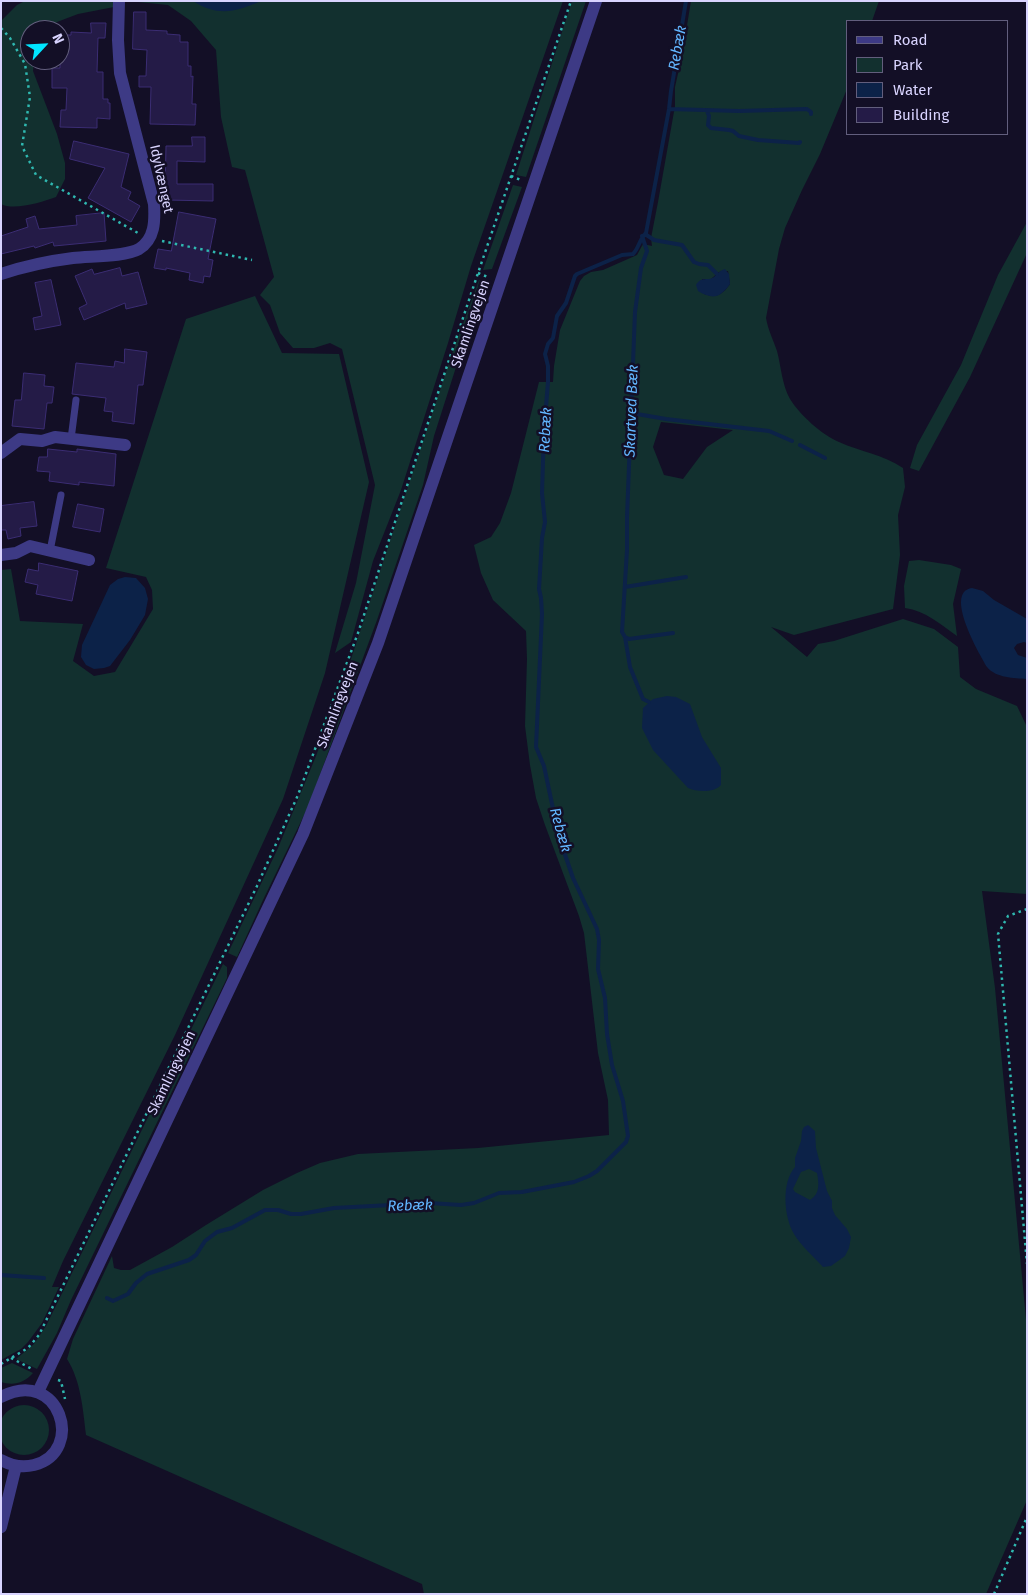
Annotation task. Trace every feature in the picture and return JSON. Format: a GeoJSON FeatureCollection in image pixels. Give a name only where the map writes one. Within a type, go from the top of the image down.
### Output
{"type":"FeatureCollection","features":[{"type":"Feature","properties":{"kind":"street","name":"Idylvænget"},"geometry":{"type":"LineString","coordinates":[[119,1],[118,40],[120,73],[154,204],[155,223],[149,240]]}},
{"type":"Feature","properties":{"kind":"street","name":"Skamlingvejen"},"geometry":{"type":"LineString","coordinates":[[38,1392],[303,834],[378,643],[596,1]]}},
{"type":"Feature","properties":{"kind":"street"},"geometry":{"type":"LineString","coordinates":[[1,274],[26,266],[73,258],[130,253],[140,248],[149,240]]}},
{"type":"Feature","properties":{"kind":"street"},"geometry":{"type":"LineString","coordinates":[[1,453],[20,440],[42,441],[55,437],[124,445]]}},
{"type":"Feature","properties":{"kind":"street"},"geometry":{"type":"LineString","coordinates":[[1,556],[16,553],[30,546],[89,560]]}},
{"type":"Feature","properties":{"kind":"street"},"geometry":{"type":"LineString","coordinates":[[1,1397],[12,1391],[25,1389],[38,1392],[55,1405],[62,1421],[62,1438],[57,1449],[44,1461],[28,1467],[16,1466],[1,1460]]}},
{"type":"Feature","properties":{"kind":"street"},"geometry":{"type":"LineString","coordinates":[[1,1527],[16,1466]]}},
{"type":"Feature","properties":{"kind":"lane"},"geometry":{"type":"LineString","coordinates":[[71,439],[76,400]]}},
{"type":"Feature","properties":{"kind":"lane"},"geometry":{"type":"LineString","coordinates":[[50,551],[61,495]]}},
{"type":"Feature","properties":{"kind":"path"},"geometry":{"type":"LineString","coordinates":[[1,1364],[28,1348],[39,1335],[257,886],[298,795],[362,623],[478,273],[571,1]]}},
{"type":"Feature","properties":{"kind":"path"},"geometry":{"type":"LineString","coordinates":[[1,28],[10,38],[25,64],[30,97],[22,146],[36,175],[149,240],[252,260]]}},
{"type":"Feature","properties":{"kind":"path"},"geometry":{"type":"LineString","coordinates":[[1027,908],[1008,916],[998,934],[1027,1264]]}},
{"type":"Feature","properties":{"kind":"path"},"geometry":{"type":"LineString","coordinates":[[11,1358],[46,1376]]}},
{"type":"Feature","properties":{"kind":"path"},"geometry":{"type":"LineString","coordinates":[[994,1594],[1027,1517]]}},
{"type":"Feature","properties":{"kind":"green space"},"geometry":{"type":"Polygon","coordinates":[[[25,1],[113,1],[114,7],[78,14],[62,20],[20,20],[20,70],[33,70],[57,134],[65,163],[65,179],[56,197],[13,207],[1,204],[1,21],[17,5],[25,1]]]}},
{"type":"Feature","properties":{"kind":"green space"},"geometry":{"type":"Polygon","coordinates":[[[128,1],[563,1],[471,266],[401,490],[373,561],[351,642],[335,653],[356,583],[375,485],[342,349],[330,343],[314,348],[293,348],[280,333],[270,305],[260,295],[274,277],[245,170],[232,167],[221,117],[216,50],[191,21],[168,5],[128,1]]]}},
{"type":"Feature","properties":{"kind":"green space"},"geometry":{"type":"Polygon","coordinates":[[[572,1],[586,1],[526,177],[516,175],[572,1]]]}},
{"type":"Feature","properties":{"kind":"green space"},"geometry":{"type":"Polygon","coordinates":[[[691,1],[879,1],[872,20],[846,20],[846,91],[820,154],[785,228],[779,249],[766,318],[777,351],[785,388],[799,411],[819,430],[832,439],[887,459],[903,468],[905,487],[898,515],[900,555],[893,609],[794,635],[771,627],[807,657],[818,644],[834,641],[903,619],[934,629],[958,647],[960,677],[976,689],[1017,706],[1027,727],[1027,894],[982,891],[995,988],[1027,1330],[1027,1500],[986,1594],[424,1594],[422,1584],[86,1435],[78,1386],[67,1359],[73,1339],[112,1256],[114,1268],[130,1270],[172,1247],[263,1190],[320,1163],[358,1154],[478,1148],[609,1135],[608,1100],[598,1053],[584,933],[536,798],[530,765],[525,726],[526,631],[493,600],[481,573],[474,545],[491,537],[500,523],[511,493],[539,382],[553,382],[560,330],[580,281],[591,272],[603,270],[637,255],[643,244],[652,246],[651,238],[675,106],[675,87],[691,1]],[[728,271],[719,272],[711,279],[702,279],[704,294],[712,296],[719,295],[730,284],[728,271]],[[661,422],[653,447],[664,475],[683,479],[707,447],[733,430],[661,422]]]}},
{"type":"Feature","properties":{"kind":"green space"},"geometry":{"type":"Polygon","coordinates":[[[513,185],[522,187],[492,269],[483,270],[513,185]]]}},
{"type":"Feature","properties":{"kind":"green space"},"geometry":{"type":"Polygon","coordinates":[[[1027,222],[1027,253],[970,377],[919,471],[910,468],[917,445],[961,365],[998,275],[1027,222]]]}},
{"type":"Feature","properties":{"kind":"green space"},"geometry":{"type":"Polygon","coordinates":[[[479,280],[491,285],[465,339],[434,436],[423,485],[377,620],[308,807],[237,957],[228,953],[278,848],[316,756],[347,671],[452,354],[479,280]]]}},
{"type":"Feature","properties":{"kind":"green space"},"geometry":{"type":"Polygon","coordinates":[[[255,296],[282,353],[339,354],[369,482],[325,673],[283,799],[175,1035],[63,1261],[52,1287],[59,1287],[42,1323],[28,1342],[21,1349],[1,1360],[1,570],[11,569],[20,621],[83,624],[73,661],[94,676],[115,672],[153,609],[152,590],[146,577],[106,568],[186,319],[255,296]]]}},
{"type":"Feature","properties":{"kind":"green space"},"geometry":{"type":"Polygon","coordinates":[[[919,560],[951,565],[961,569],[953,604],[957,636],[926,615],[905,608],[904,586],[909,561],[919,560]]]}},
{"type":"Feature","properties":{"kind":"green space"},"geometry":{"type":"Polygon","coordinates":[[[223,964],[227,967],[227,978],[71,1300],[57,1333],[37,1369],[16,1359],[34,1344],[46,1326],[223,964]]]}},
{"type":"Feature","properties":{"kind":"green space"},"geometry":{"type":"Polygon","coordinates":[[[12,1363],[33,1373],[18,1383],[1,1382],[1,1368],[12,1363]]]}},
{"type":"Feature","properties":{"kind":"green space"},"geometry":{"type":"Polygon","coordinates":[[[19,1405],[29,1405],[42,1412],[49,1425],[49,1435],[42,1448],[29,1455],[19,1455],[10,1451],[3,1444],[-1,1435],[-1,1425],[3,1416],[10,1409],[19,1405]]]}},
{"type":"Feature","properties":{"kind":"water"},"geometry":{"type":"Polygon","coordinates":[[[193,1],[261,1],[235,10],[219,11],[193,1]]]}},
{"type":"Feature","properties":{"kind":"water"},"geometry":{"type":"Polygon","coordinates":[[[725,269],[729,274],[730,284],[723,292],[716,296],[708,296],[698,291],[696,285],[700,280],[714,277],[725,269]]]}},
{"type":"Feature","properties":{"kind":"water"},"geometry":{"type":"Polygon","coordinates":[[[125,577],[136,578],[145,588],[148,599],[145,615],[130,640],[110,666],[94,669],[86,665],[81,657],[82,645],[110,585],[118,579],[125,577]]]}},
{"type":"Feature","properties":{"kind":"water"},"geometry":{"type":"Polygon","coordinates":[[[972,588],[983,591],[994,600],[1027,619],[1027,643],[1017,644],[1014,648],[1018,655],[1027,658],[1027,679],[1000,675],[987,667],[972,638],[962,612],[961,600],[964,592],[972,588]]]}},
{"type":"Feature","properties":{"kind":"water"},"geometry":{"type":"Polygon","coordinates":[[[667,696],[676,697],[690,704],[702,737],[721,768],[721,785],[718,788],[705,791],[688,788],[653,750],[642,728],[643,708],[653,699],[667,696]]]}},
{"type":"Feature","properties":{"kind":"water"},"geometry":{"type":"Polygon","coordinates":[[[808,1125],[815,1131],[816,1148],[827,1191],[832,1201],[832,1208],[851,1237],[845,1256],[831,1266],[823,1267],[804,1247],[794,1234],[786,1210],[786,1191],[795,1167],[795,1158],[804,1127],[808,1125]],[[809,1169],[801,1172],[793,1189],[795,1192],[810,1200],[813,1198],[818,1188],[817,1173],[809,1169]]]}},
{"type":"Feature","properties":{"kind":"building"},"geometry":{"type":"Polygon","coordinates":[[[134,12],[146,12],[146,30],[167,31],[167,34],[180,35],[180,42],[188,42],[188,66],[191,66],[191,77],[193,76],[192,104],[196,104],[195,125],[150,124],[151,87],[139,87],[139,76],[146,76],[147,50],[133,49],[134,12]]]}},
{"type":"Feature","properties":{"kind":"building"},"geometry":{"type":"Polygon","coordinates":[[[91,23],[106,23],[105,38],[98,38],[97,72],[103,72],[103,99],[108,99],[108,103],[110,103],[110,119],[97,118],[97,128],[60,127],[61,110],[66,110],[67,88],[52,88],[52,70],[70,70],[71,32],[91,33],[91,23]]]}},
{"type":"Feature","properties":{"kind":"building"},"geometry":{"type":"Polygon","coordinates":[[[192,137],[205,137],[205,162],[177,161],[177,184],[213,184],[213,201],[167,200],[167,194],[165,193],[166,146],[192,146],[192,137]]]}},
{"type":"Feature","properties":{"kind":"building"},"geometry":{"type":"Polygon","coordinates":[[[74,141],[129,154],[121,187],[131,192],[128,199],[140,206],[131,222],[88,198],[105,168],[70,159],[74,141]]]}},
{"type":"Feature","properties":{"kind":"building"},"geometry":{"type":"Polygon","coordinates":[[[179,212],[216,219],[208,259],[213,260],[210,277],[204,276],[203,283],[189,280],[190,273],[166,268],[166,270],[154,268],[158,249],[171,251],[179,212]]]}},
{"type":"Feature","properties":{"kind":"building"},"geometry":{"type":"Polygon","coordinates":[[[104,213],[106,241],[54,246],[53,242],[35,248],[34,246],[1,254],[1,236],[28,227],[26,219],[35,216],[39,229],[77,225],[76,216],[104,213]]]}},
{"type":"Feature","properties":{"kind":"building"},"geometry":{"type":"Polygon","coordinates":[[[120,268],[122,276],[138,272],[147,304],[126,309],[125,303],[84,320],[79,308],[87,304],[75,276],[92,269],[94,274],[120,268]]]}},
{"type":"Feature","properties":{"kind":"building"},"geometry":{"type":"Polygon","coordinates":[[[51,280],[61,325],[35,330],[33,318],[42,316],[35,283],[51,280]]]}},
{"type":"Feature","properties":{"kind":"building"},"geometry":{"type":"Polygon","coordinates":[[[125,349],[147,352],[143,385],[138,385],[134,424],[112,421],[113,412],[104,411],[106,398],[72,394],[76,363],[114,367],[115,361],[124,363],[125,349]]]}},
{"type":"Feature","properties":{"kind":"building"},"geometry":{"type":"Polygon","coordinates":[[[24,373],[45,375],[44,386],[54,387],[52,403],[47,403],[44,429],[12,426],[15,400],[21,400],[24,373]]]}},
{"type":"Feature","properties":{"kind":"building"},"geometry":{"type":"Polygon","coordinates":[[[48,449],[77,452],[77,449],[116,454],[114,486],[79,482],[79,485],[49,481],[50,472],[37,471],[39,457],[47,457],[48,449]]]}},
{"type":"Feature","properties":{"kind":"building"},"geometry":{"type":"Polygon","coordinates":[[[34,502],[37,526],[20,528],[21,536],[8,539],[6,530],[1,530],[1,506],[34,502]]]}},
{"type":"Feature","properties":{"kind":"building"},"geometry":{"type":"Polygon","coordinates":[[[78,504],[104,509],[100,532],[73,527],[78,504]]]}},
{"type":"Feature","properties":{"kind":"building"},"geometry":{"type":"Polygon","coordinates":[[[39,563],[78,571],[72,601],[36,594],[38,585],[25,582],[28,569],[38,571],[39,563]]]}},
{"type":"Feature","properties":{"kind":"waterway","name":"Rebæk"},"geometry":{"type":"LineString","coordinates":[[107,1298],[113,1301],[128,1294],[136,1283],[147,1274],[189,1260],[196,1255],[205,1241],[217,1232],[232,1228],[265,1210],[301,1214],[334,1208],[429,1203],[461,1205],[474,1203],[499,1193],[522,1192],[574,1182],[589,1176],[597,1171],[626,1142],[628,1136],[623,1101],[612,1065],[607,1034],[605,998],[598,969],[599,940],[597,929],[573,878],[559,837],[544,766],[536,747],[542,614],[539,589],[542,538],[545,522],[542,493],[548,382],[548,366],[545,354],[548,344],[553,338],[557,316],[566,303],[575,276],[622,255],[633,254],[646,233],[669,109],[686,1]]}},
{"type":"Feature","properties":{"kind":"waterway"},"geometry":{"type":"LineString","coordinates":[[669,109],[739,111],[807,109],[811,114]]}},
{"type":"Feature","properties":{"kind":"waterway"},"geometry":{"type":"LineString","coordinates":[[707,111],[709,116],[708,125],[711,128],[733,131],[739,136],[758,140],[800,142]]}},
{"type":"Feature","properties":{"kind":"waterway"},"geometry":{"type":"LineString","coordinates":[[645,234],[654,240],[682,245],[694,262],[708,265],[717,274]]}},
{"type":"Feature","properties":{"kind":"waterway","name":"Skartved Bæk"},"geometry":{"type":"LineString","coordinates":[[642,236],[647,251],[641,268],[635,312],[627,550],[622,632],[625,637],[630,667],[643,699],[649,702]]}},
{"type":"Feature","properties":{"kind":"waterway"},"geometry":{"type":"LineString","coordinates":[[631,413],[769,431],[792,441]]}},
{"type":"Feature","properties":{"kind":"waterway"},"geometry":{"type":"LineString","coordinates":[[800,445],[825,458]]}},
{"type":"Feature","properties":{"kind":"waterway"},"geometry":{"type":"LineString","coordinates":[[625,587],[686,577]]}},
{"type":"Feature","properties":{"kind":"waterway"},"geometry":{"type":"LineString","coordinates":[[625,637],[629,639],[673,633]]}},
{"type":"Feature","properties":{"kind":"waterway","name":"Rebæk"},"geometry":{"type":"LineString","coordinates":[[1,1275],[44,1278]]}}]}
